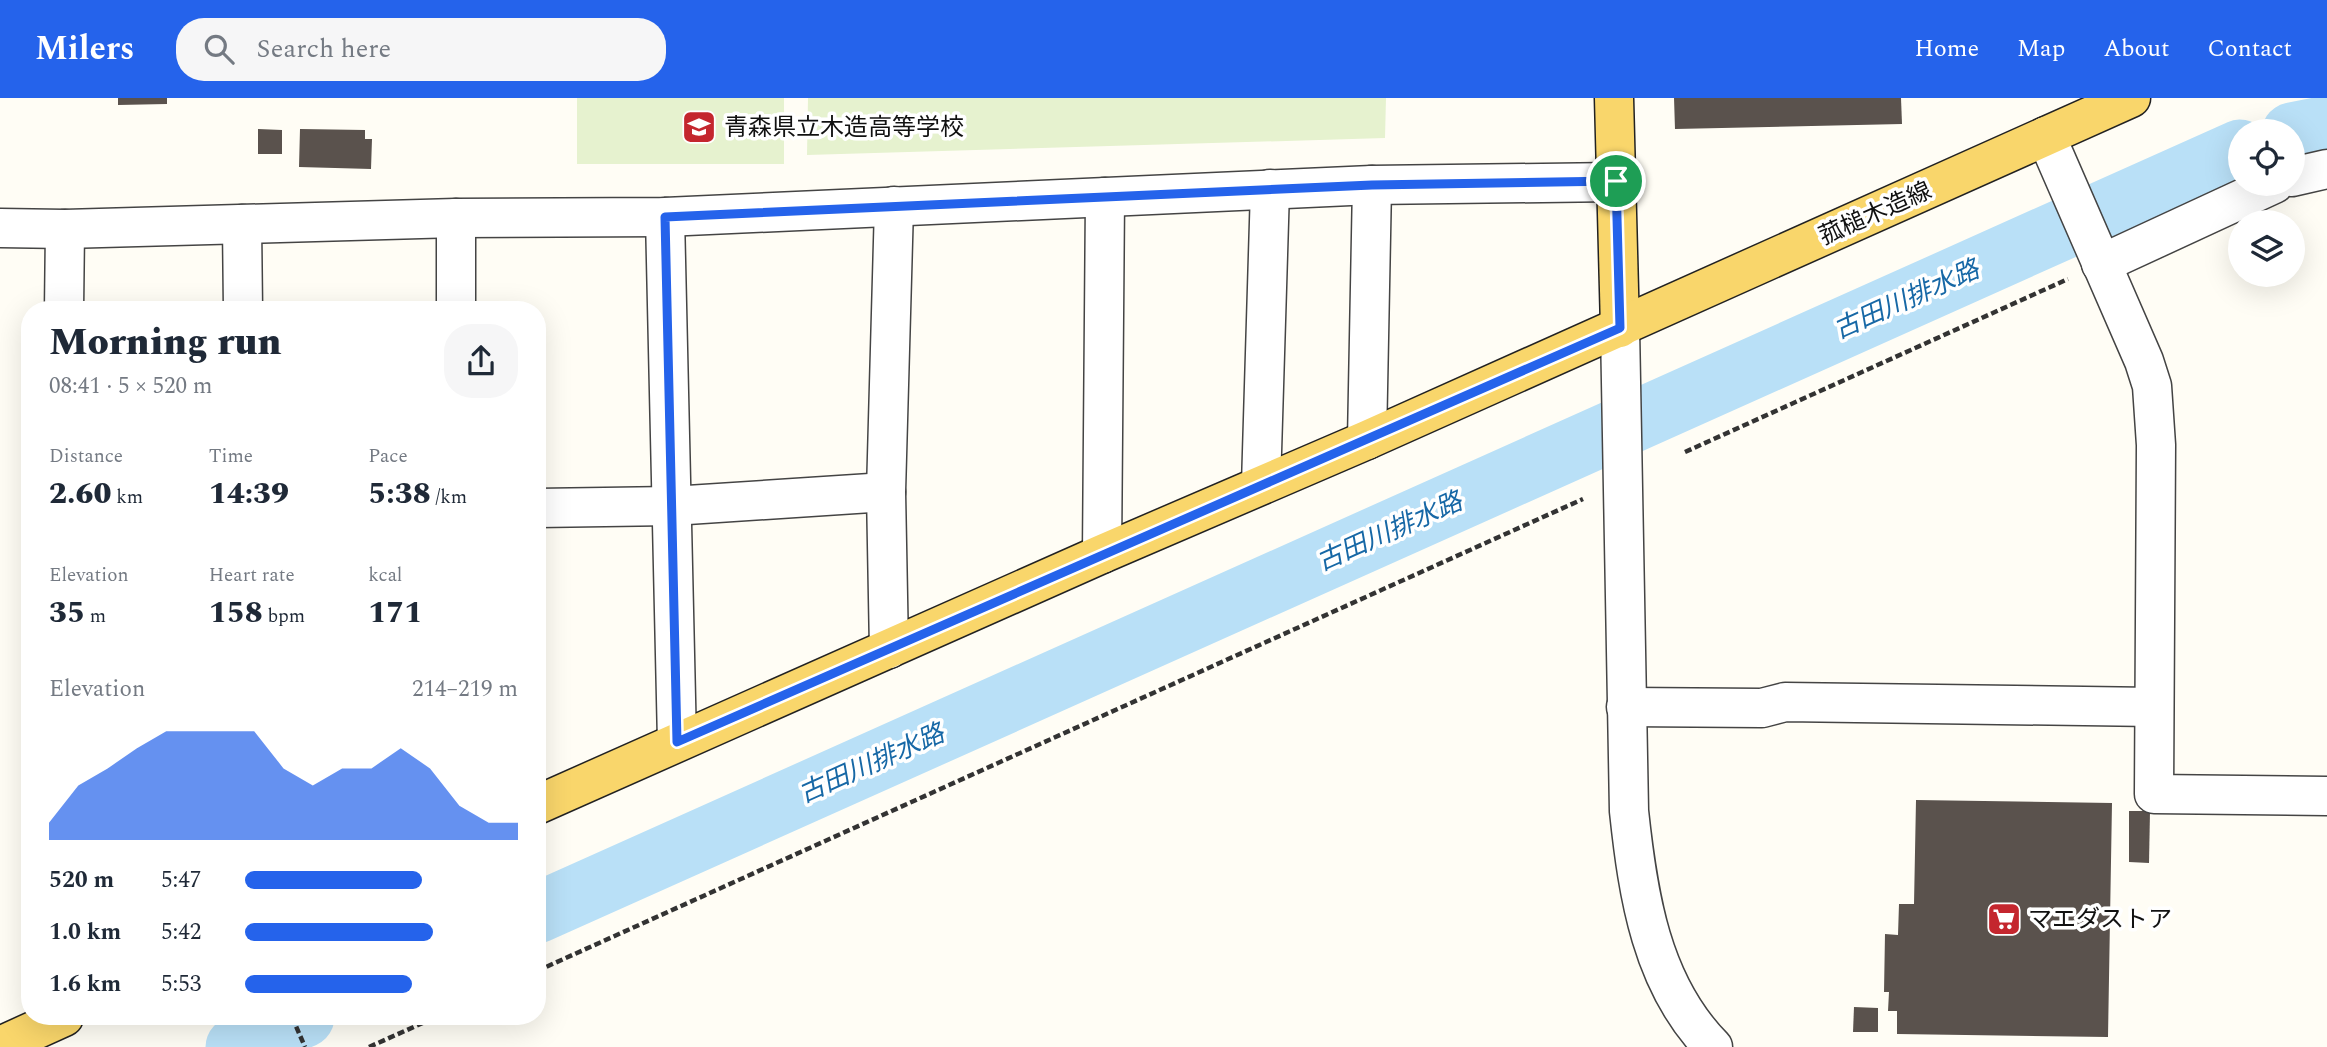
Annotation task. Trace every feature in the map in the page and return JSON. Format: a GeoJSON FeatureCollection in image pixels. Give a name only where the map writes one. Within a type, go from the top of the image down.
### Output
{"type":"FeatureCollection","features":[{"type":"Feature","properties":{"kind":"main road"},"geometry":{"type":"LineString","coordinates":[[1614,98],[1620,328]]}},
{"type":"Feature","properties":{"kind":"main road","name":"菰槌木造線"},"geometry":{"type":"LineString","coordinates":[[546,802],[1102,554],[1620,328],[2131,98]]}},
{"type":"Feature","properties":{"kind":"main road"},"geometry":{"type":"LineString","coordinates":[[0,1046],[46,1025]]}},
{"type":"Feature","properties":{"kind":"street"},"geometry":{"type":"LineString","coordinates":[[2046,136],[2144,361],[2152,386],[2156,445],[2154,794],[2327,796]]}},
{"type":"Feature","properties":{"kind":"street"},"geometry":{"type":"LineString","coordinates":[[2305,174],[2327,169]]}},
{"type":"Feature","properties":{"kind":"street"},"geometry":{"type":"LineString","coordinates":[[0,228],[65,229],[456,218],[665,217],[1372,185],[1616,181]]}},
{"type":"Feature","properties":{"kind":"street"},"geometry":{"type":"LineString","coordinates":[[1367,440],[1372,185]]}},
{"type":"Feature","properties":{"kind":"street"},"geometry":{"type":"LineString","coordinates":[[1261,485],[1270,189]]}},
{"type":"Feature","properties":{"kind":"street"},"geometry":{"type":"LineString","coordinates":[[2097,256],[2244,196]]}},
{"type":"Feature","properties":{"kind":"street"},"geometry":{"type":"LineString","coordinates":[[1102,554],[1105,197]]}},
{"type":"Feature","properties":{"kind":"street"},"geometry":{"type":"LineString","coordinates":[[889,649],[886,492],[894,206]]}},
{"type":"Feature","properties":{"kind":"street"},"geometry":{"type":"LineString","coordinates":[[665,217],[677,742]]}},
{"type":"Feature","properties":{"kind":"street"},"geometry":{"type":"LineString","coordinates":[[456,218],[456,301]]}},
{"type":"Feature","properties":{"kind":"street"},"geometry":{"type":"LineString","coordinates":[[242,224],[243,301]]}},
{"type":"Feature","properties":{"kind":"street"},"geometry":{"type":"LineString","coordinates":[[64,301],[65,229]]}},
{"type":"Feature","properties":{"kind":"street"},"geometry":{"type":"LineString","coordinates":[[1620,328],[1626,707],[1629,811],[1635,871],[1646,924],[1662,968],[1683,1007],[1713,1047]]}},
{"type":"Feature","properties":{"kind":"street"},"geometry":{"type":"LineString","coordinates":[[546,508],[672,506],[886,492]]}},
{"type":"Feature","properties":{"kind":"street"},"geometry":{"type":"LineString","coordinates":[[1626,707],[1762,708],[1785,702],[2154,707]]}},
{"type":"Feature","properties":{"kind":"path"},"geometry":{"type":"LineString","coordinates":[[1685,452],[2097,256]]}},
{"type":"Feature","properties":{"kind":"path"},"geometry":{"type":"LineString","coordinates":[[546,967],[1583,499]]}},
{"type":"Feature","properties":{"kind":"path"},"geometry":{"type":"LineString","coordinates":[[295,1025],[305,1047]]}},
{"type":"Feature","properties":{"kind":"path"},"geometry":{"type":"LineString","coordinates":[[369,1047],[418,1025]]}},
{"type":"Feature","properties":{"kind":"green space"},"geometry":{"type":"Polygon","coordinates":[[[577,98],[784,98],[784,164],[577,164],[577,98]]]}},
{"type":"Feature","properties":{"kind":"green space"},"geometry":{"type":"Polygon","coordinates":[[[808,98],[1386,98],[1385,138],[807,155],[808,98]]]}},
{"type":"Feature","properties":{"kind":"building"},"geometry":{"type":"Polygon","coordinates":[[[118,98],[167,98],[167,104],[118,105],[118,98]]]}},
{"type":"Feature","properties":{"kind":"building"},"geometry":{"type":"Polygon","coordinates":[[[1674,98],[1901,98],[1902,124],[1675,129],[1674,98]]]}},
{"type":"Feature","properties":{"kind":"building"},"geometry":{"type":"Polygon","coordinates":[[[258,129],[282,130],[282,154],[258,154],[258,129]]]}},
{"type":"Feature","properties":{"kind":"building"},"geometry":{"type":"Polygon","coordinates":[[[300,129],[365,130],[365,139],[372,139],[371,169],[299,167],[300,129]]]}},
{"type":"Feature","properties":{"kind":"building","name":"マエダストア"},"geometry":{"type":"Polygon","coordinates":[[[1916,800],[2112,803],[2108,1037],[1897,1034],[1897,1011],[1888,1011],[1889,992],[1884,992],[1885,934],[1898,935],[1899,904],[1914,904],[1916,800]]]}},
{"type":"Feature","properties":{"kind":"building"},"geometry":{"type":"Polygon","coordinates":[[[2129,811],[2150,811],[2149,863],[2129,862],[2129,811]]]}},
{"type":"Feature","properties":{"kind":"building"},"geometry":{"type":"Polygon","coordinates":[[[1854,1007],[1878,1008],[1878,1032],[1853,1032],[1854,1007]]]}},
{"type":"Feature","properties":{"kind":"waterway","name":"古田川排水路"},"geometry":{"type":"LineString","coordinates":[[2305,130],[2327,126]]}},
{"type":"Feature","properties":{"kind":"waterway","name":"古田川排水路"},"geometry":{"type":"LineString","coordinates":[[546,909],[2228,155]]}},
{"type":"Feature","properties":{"kind":"waterway","name":"古田川排水路"},"geometry":{"type":"LineString","coordinates":[[236,1047],[286,1025]]}},
{"type":"Feature","properties":{"kind":"place","name":"青森県立木造高等学校"},"geometry":{"type":"Point","coordinates":[699,127]}},
{"type":"Feature","properties":{"kind":"place","name":"マエダストア"},"geometry":{"type":"Point","coordinates":[2004,919]}},
{"type":"Feature","properties":{"kind":"route"},"geometry":{"type":"LineString","coordinates":[[1616,181],[1620,328],[677,742],[665,217],[1372,185],[1616,181]]}}]}
